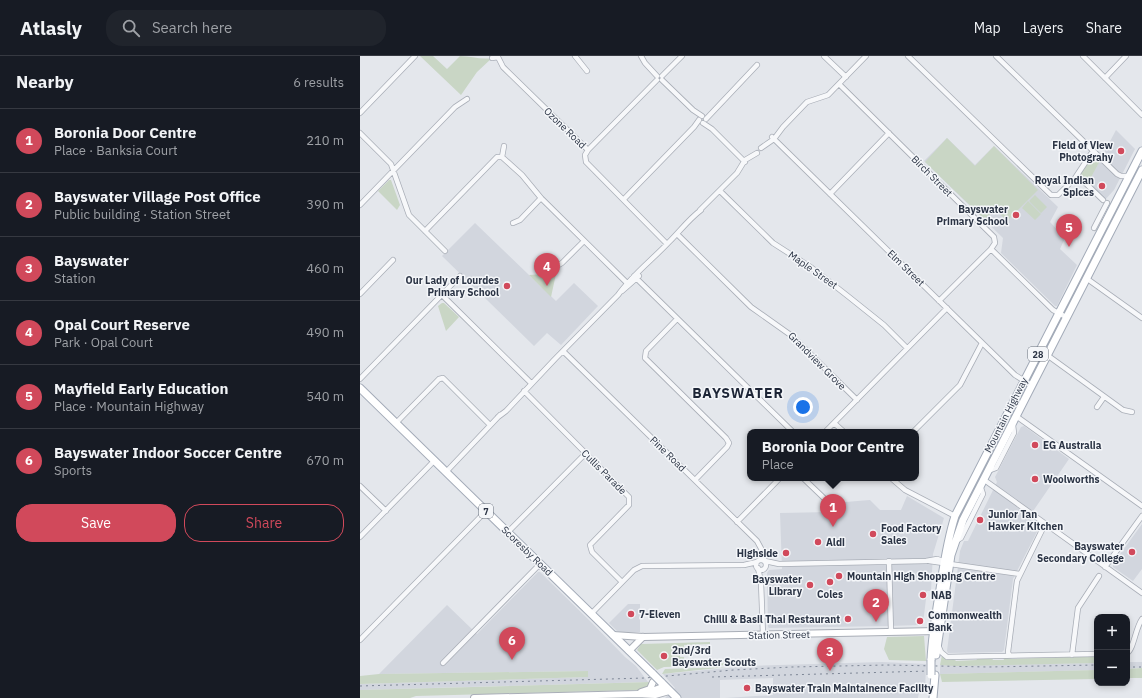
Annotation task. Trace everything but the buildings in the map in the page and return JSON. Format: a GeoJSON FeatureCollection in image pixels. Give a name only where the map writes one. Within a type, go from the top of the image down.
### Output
{"type":"FeatureCollection","features":[{"type":"Feature","properties":{"kind":"main road","name":"Mountain Highway"},"geometry":{"type":"LineString","coordinates":[[933,698],[933,660],[936,631],[948,537],[956,516],[1058,313],[1107,203],[1129,176],[1141,155]]}},
{"type":"Feature","properties":{"kind":"main road","name":"Mountain Highway"},"geometry":{"type":"LineString","coordinates":[[945,562],[982,482],[1142,170]]}},
{"type":"Feature","properties":{"kind":"main road","name":"Scoresby Road"},"geometry":{"type":"LineString","coordinates":[[360,388],[677,698]]}},
{"type":"Feature","properties":{"kind":"main road","name":"Mountain Highway"},"geometry":{"type":"LineString","coordinates":[[933,660],[938,644],[936,631]]}},
{"type":"Feature","properties":{"kind":"main road","name":"Station Street"},"geometry":{"type":"LineString","coordinates":[[613,635],[763,635],[936,631]]}},
{"type":"Feature","properties":{"kind":"main road"},"geometry":{"type":"LineString","coordinates":[[626,648],[639,636]]}},
{"type":"Feature","properties":{"kind":"main road","name":"Mountain Highway"},"geometry":{"type":"LineString","coordinates":[[928,698],[933,675]]}},
{"type":"Feature","properties":{"kind":"main road"},"geometry":{"type":"LineString","coordinates":[[474,698],[638,694],[655,695],[660,683]]}},
{"type":"Feature","properties":{"kind":"main road"},"geometry":{"type":"LineString","coordinates":[[638,694],[660,683]]}},
{"type":"Feature","properties":{"kind":"street"},"geometry":{"type":"LineString","coordinates":[[360,113],[415,56]]}},
{"type":"Feature","properties":{"kind":"street"},"geometry":{"type":"LineString","coordinates":[[575,56],[587,71]]}},
{"type":"Feature","properties":{"kind":"street"},"geometry":{"type":"LineString","coordinates":[[641,56],[645,63],[745,162]]}},
{"type":"Feature","properties":{"kind":"street"},"geometry":{"type":"LineString","coordinates":[[588,150],[682,56]]}},
{"type":"Feature","properties":{"kind":"street"},"geometry":{"type":"LineString","coordinates":[[824,56],[846,77]]}},
{"type":"Feature","properties":{"kind":"street"},"geometry":{"type":"LineString","coordinates":[[445,471],[498,417],[508,404],[564,352],[571,342],[618,295],[627,283],[636,278],[668,243],[737,173],[745,162],[773,138],[777,131],[783,127],[807,102],[826,96],[866,56]]}},
{"type":"Feature","properties":{"kind":"street"},"geometry":{"type":"LineString","coordinates":[[908,56],[1053,196],[1058,195],[1077,175],[1093,151]]}},
{"type":"Feature","properties":{"kind":"street"},"geometry":{"type":"LineString","coordinates":[[996,56],[1093,151],[1121,176],[1129,176]]}},
{"type":"Feature","properties":{"kind":"street"},"geometry":{"type":"LineString","coordinates":[[1083,56],[1142,115]]}},
{"type":"Feature","properties":{"kind":"street"},"geometry":{"type":"LineString","coordinates":[[1105,78],[1126,56]]}},
{"type":"Feature","properties":{"kind":"street","name":"Ozone Road"},"geometry":{"type":"LineString","coordinates":[[492,58],[498,57],[503,67],[588,150],[585,155],[586,162],[668,243]]}},
{"type":"Feature","properties":{"kind":"street"},"geometry":{"type":"LineString","coordinates":[[624,199],[757,65]]}},
{"type":"Feature","properties":{"kind":"street","name":"Birch Street"},"geometry":{"type":"LineString","coordinates":[[838,84],[994,237],[995,243],[991,249]]}},
{"type":"Feature","properties":{"kind":"street"},"geometry":{"type":"LineString","coordinates":[[360,205],[455,107],[467,99]]}},
{"type":"Feature","properties":{"kind":"street"},"geometry":{"type":"LineString","coordinates":[[360,133],[388,161],[393,170],[409,215],[445,251]]}},
{"type":"Feature","properties":{"kind":"street"},"geometry":{"type":"LineString","coordinates":[[830,194],[889,133]]}},
{"type":"Feature","properties":{"kind":"street","name":"Elm Street"},"geometry":{"type":"LineString","coordinates":[[773,138],[1015,376],[1032,385]]}},
{"type":"Feature","properties":{"kind":"street"},"geometry":{"type":"LineString","coordinates":[[502,157],[504,146]]}},
{"type":"Feature","properties":{"kind":"street"},"geometry":{"type":"LineString","coordinates":[[425,230],[497,157],[502,157]]}},
{"type":"Feature","properties":{"kind":"street"},"geometry":{"type":"LineString","coordinates":[[502,157],[522,176],[540,198],[627,283]]}},
{"type":"Feature","properties":{"kind":"street"},"geometry":{"type":"LineString","coordinates":[[1077,175],[1107,203],[1121,210]]}},
{"type":"Feature","properties":{"kind":"street","name":"Maple Street"},"geometry":{"type":"LineString","coordinates":[[720,191],[772,243],[812,268],[849,296],[884,325],[907,348]]}},
{"type":"Feature","properties":{"kind":"street"},"geometry":{"type":"LineString","coordinates":[[513,223],[520,220],[540,198]]}},
{"type":"Feature","properties":{"kind":"street","name":"Mountain Highway"},"geometry":{"type":"LineString","coordinates":[[1094,228],[1107,203]]}},
{"type":"Feature","properties":{"kind":"street","name":"Grandview Grove"},"geometry":{"type":"LineString","coordinates":[[678,234],[686,245],[751,307],[792,336],[857,400]]}},
{"type":"Feature","properties":{"kind":"street"},"geometry":{"type":"LineString","coordinates":[[555,267],[564,262],[584,241]]}},
{"type":"Feature","properties":{"kind":"street"},"geometry":{"type":"LineString","coordinates":[[939,301],[991,249],[1058,313],[1066,317]]}},
{"type":"Feature","properties":{"kind":"street"},"geometry":{"type":"LineString","coordinates":[[360,294],[393,260]]}},
{"type":"Feature","properties":{"kind":"street"},"geometry":{"type":"LineString","coordinates":[[360,378],[460,276]]}},
{"type":"Feature","properties":{"kind":"street"},"geometry":{"type":"LineString","coordinates":[[636,278],[790,429]]}},
{"type":"Feature","properties":{"kind":"street"},"geometry":{"type":"LineString","coordinates":[[1086,278],[1142,318]]}},
{"type":"Feature","properties":{"kind":"street"},"geometry":{"type":"LineString","coordinates":[[442,295],[532,382]]}},
{"type":"Feature","properties":{"kind":"street"},"geometry":{"type":"LineString","coordinates":[[829,429],[946,308]]}},
{"type":"Feature","properties":{"kind":"street"},"geometry":{"type":"LineString","coordinates":[[677,319],[646,351],[645,358],[726,438],[729,443],[727,447],[695,480]]}},
{"type":"Feature","properties":{"kind":"street"},"geometry":{"type":"LineString","coordinates":[[916,429],[960,385],[982,343]]}},
{"type":"Feature","properties":{"kind":"street","name":"Pine Road"},"geometry":{"type":"LineString","coordinates":[[564,352],[757,541],[765,561],[765,568]]}},
{"type":"Feature","properties":{"kind":"street"},"geometry":{"type":"LineString","coordinates":[[1047,355],[1104,397],[1124,410],[1132,412]]}},
{"type":"Feature","properties":{"kind":"street"},"geometry":{"type":"LineString","coordinates":[[396,423],[439,379],[443,378],[490,424]]}},
{"type":"Feature","properties":{"kind":"street","name":"Cullis Parade"},"geometry":{"type":"LineString","coordinates":[[521,393],[532,401],[629,497],[628,505],[590,546],[592,552],[622,582]]}},
{"type":"Feature","properties":{"kind":"street"},"geometry":{"type":"LineString","coordinates":[[1097,407],[1104,397]]}},
{"type":"Feature","properties":{"kind":"street"},"geometry":{"type":"LineString","coordinates":[[1014,420],[1142,506]]}},
{"type":"Feature","properties":{"kind":"street"},"geometry":{"type":"LineString","coordinates":[[834,423],[841,429]]}},
{"type":"Feature","properties":{"kind":"street"},"geometry":{"type":"LineString","coordinates":[[508,532],[585,454]]}},
{"type":"Feature","properties":{"kind":"street"},"geometry":{"type":"LineString","coordinates":[[360,537],[435,460]]}},
{"type":"Feature","properties":{"kind":"street"},"geometry":{"type":"LineString","coordinates":[[737,522],[777,481]]}},
{"type":"Feature","properties":{"kind":"street"},"geometry":{"type":"LineString","coordinates":[[806,481],[827,501]]}},
{"type":"Feature","properties":{"kind":"street"},"geometry":{"type":"LineString","coordinates":[[894,481],[905,490],[956,516]]}},
{"type":"Feature","properties":{"kind":"street"},"geometry":{"type":"LineString","coordinates":[[982,482],[1045,524],[1142,593]]}},
{"type":"Feature","properties":{"kind":"street"},"geometry":{"type":"LineString","coordinates":[[360,486],[386,511]]}},
{"type":"Feature","properties":{"kind":"street"},"geometry":{"type":"LineString","coordinates":[[360,640],[486,511]]}},
{"type":"Feature","properties":{"kind":"street"},"geometry":{"type":"LineString","coordinates":[[1105,567],[1142,516]]}},
{"type":"Feature","properties":{"kind":"street"},"geometry":{"type":"LineString","coordinates":[[1009,655],[1008,652],[1015,592],[1020,574],[1045,524]]}},
{"type":"Feature","properties":{"kind":"street"},"geometry":{"type":"LineString","coordinates":[[760,548],[757,568],[761,582],[763,635]]}},
{"type":"Feature","properties":{"kind":"street"},"geometry":{"type":"LineString","coordinates":[[744,565],[757,561],[779,564],[926,561],[945,562],[1020,574]]}},
{"type":"Feature","properties":{"kind":"street"},"geometry":{"type":"LineString","coordinates":[[889,561],[891,632]]}},
{"type":"Feature","properties":{"kind":"street"},"geometry":{"type":"LineString","coordinates":[[443,663],[540,564]]}},
{"type":"Feature","properties":{"kind":"street"},"geometry":{"type":"LineString","coordinates":[[591,614],[634,570],[642,566],[744,565],[765,568],[779,564]]}},
{"type":"Feature","properties":{"kind":"street"},"geometry":{"type":"LineString","coordinates":[[761,582],[765,568]]}},
{"type":"Feature","properties":{"kind":"street"},"geometry":{"type":"LineString","coordinates":[[1072,655],[1078,608],[1099,576]]}},
{"type":"Feature","properties":{"kind":"street"},"geometry":{"type":"LineString","coordinates":[[1130,650],[1132,648],[1136,630],[1142,619]]}},
{"type":"Feature","properties":{"kind":"street"},"geometry":{"type":"LineString","coordinates":[[938,644],[941,652],[948,657],[1009,655],[1012,657],[1094,654]]}},
{"type":"Feature","properties":{"kind":"shaded area"},"geometry":{"type":"Polygon","coordinates":[[[1116,130],[1135,149],[1114,190],[1104,201],[1087,185],[1116,130]]]}},
{"type":"Feature","properties":{"kind":"shaded area","name":"Bayswater Primary School"},"geometry":{"type":"Polygon","coordinates":[[[947,138],[975,165],[994,146],[1058,207],[1050,222],[1065,238],[1060,249],[1077,265],[1057,306],[1055,306],[1001,253],[1003,238],[924,161],[947,138]]]}},
{"type":"Feature","properties":{"kind":"shaded area","name":"Our Lady of Lourdes Primary School"},"geometry":{"type":"Polygon","coordinates":[[[475,223],[556,301],[574,283],[598,306],[561,345],[547,333],[534,346],[442,256],[475,223]]]}},
{"type":"Feature","properties":{"kind":"shaded area"},"geometry":{"type":"Polygon","coordinates":[[[1024,426],[1069,459],[1029,517],[1040,526],[1013,579],[1004,650],[1002,652],[948,653],[947,651],[960,551],[964,541],[968,541],[997,482],[995,477],[1021,427],[1024,426]]]}},
{"type":"Feature","properties":{"kind":"shaded area"},"geometry":{"type":"Polygon","coordinates":[[[907,496],[944,518],[933,554],[931,591],[927,591],[923,623],[921,625],[768,627],[767,573],[769,570],[782,569],[780,513],[830,512],[833,503],[870,500],[880,510],[901,510],[907,496]]]}},
{"type":"Feature","properties":{"kind":"shaded area","name":"Bayswater Secondary College"},"geometry":{"type":"Polygon","coordinates":[[[1142,524],[1142,569],[1133,581],[1113,567],[1113,564],[1142,524]]]}},
{"type":"Feature","properties":{"kind":"shaded area"},"geometry":{"type":"Polygon","coordinates":[[[538,572],[540,572],[625,657],[636,666],[648,682],[360,690],[360,684],[588,677],[588,671],[379,674],[447,605],[477,634],[538,572]]]}},
{"type":"Feature","properties":{"kind":"shaded area"},"geometry":{"type":"Polygon","coordinates":[[[628,604],[640,604],[640,632],[619,633],[609,623],[628,604]]]}},
{"type":"Feature","properties":{"kind":"shaded area"},"geometry":{"type":"Polygon","coordinates":[[[882,662],[926,664],[925,692],[919,692],[918,698],[725,698],[773,695],[773,678],[720,680],[720,698],[665,698],[675,688],[663,674],[749,666],[882,662]]]}},
{"type":"Feature","properties":{"kind":"shaded area"},"geometry":{"type":"Polygon","coordinates":[[[1130,662],[1142,662],[1142,668],[1130,669],[1130,662]]]}},
{"type":"Feature","properties":{"kind":"shaded area"},"geometry":{"type":"Polygon","coordinates":[[[1094,663],[1094,670],[940,674],[940,665],[1094,663]]]}},
{"type":"Feature","properties":{"kind":"green space"},"geometry":{"type":"Polygon","coordinates":[[[420,56],[433,56],[447,69],[460,56],[484,59],[492,58],[477,72],[461,95],[420,56]]]}},
{"type":"Feature","properties":{"kind":"green space"},"geometry":{"type":"Polygon","coordinates":[[[947,138],[975,166],[994,146],[1038,190],[1007,221],[998,212],[991,213],[985,220],[925,162],[947,138]]]}},
{"type":"Feature","properties":{"kind":"green space"},"geometry":{"type":"Polygon","coordinates":[[[1093,151],[1101,159],[1087,185],[1077,175],[1093,151]]]}},
{"type":"Feature","properties":{"kind":"green space"},"geometry":{"type":"Polygon","coordinates":[[[389,180],[391,180],[400,205],[397,210],[378,191],[389,180]]]}},
{"type":"Feature","properties":{"kind":"green space"},"geometry":{"type":"Polygon","coordinates":[[[1035,195],[1047,207],[1041,213],[1029,201],[1035,195]]]}},
{"type":"Feature","properties":{"kind":"green space"},"geometry":{"type":"Polygon","coordinates":[[[1028,201],[1041,214],[1035,220],[1022,208],[1028,201]]]}},
{"type":"Feature","properties":{"kind":"green space"},"geometry":{"type":"Polygon","coordinates":[[[549,271],[556,274],[551,297],[529,275],[544,274],[549,271]]]}},
{"type":"Feature","properties":{"kind":"green space"},"geometry":{"type":"Polygon","coordinates":[[[444,303],[459,317],[446,331],[438,306],[444,303]]]}},
{"type":"Feature","properties":{"kind":"green space"},"geometry":{"type":"Polygon","coordinates":[[[924,636],[926,661],[889,660],[884,649],[887,637],[924,636]]]}},
{"type":"Feature","properties":{"kind":"green space"},"geometry":{"type":"Polygon","coordinates":[[[710,642],[710,644],[684,645],[684,649],[680,649],[680,657],[684,657],[685,664],[734,663],[733,665],[664,667],[657,670],[637,650],[641,644],[710,642]]]}},
{"type":"Feature","properties":{"kind":"green space"},"geometry":{"type":"Polygon","coordinates":[[[942,655],[953,658],[956,661],[977,660],[976,658],[991,657],[993,660],[1004,660],[1003,657],[1012,659],[1094,656],[1094,663],[957,666],[940,665],[942,655]]]}},
{"type":"Feature","properties":{"kind":"green space"},"geometry":{"type":"Polygon","coordinates":[[[727,667],[662,674],[665,669],[727,667]]]}},
{"type":"Feature","properties":{"kind":"green space"},"geometry":{"type":"Polygon","coordinates":[[[1142,668],[1142,678],[1130,678],[1130,669],[1142,668]]]}},
{"type":"Feature","properties":{"kind":"green space"},"geometry":{"type":"Polygon","coordinates":[[[1094,670],[1094,679],[942,682],[940,674],[1094,670]]]}},
{"type":"Feature","properties":{"kind":"green space"},"geometry":{"type":"Polygon","coordinates":[[[588,671],[588,677],[360,684],[360,676],[379,674],[588,671]]]}},
{"type":"Feature","properties":{"kind":"green space"},"geometry":{"type":"Polygon","coordinates":[[[651,682],[648,688],[640,690],[416,696],[410,698],[360,698],[360,690],[651,682]]]}},
{"type":"Feature","properties":{"kind":"railway"},"geometry":{"type":"LineString","coordinates":[[360,686],[645,678],[733,670],[792,667],[887,665],[988,667],[1094,665]]}},
{"type":"Feature","properties":{"kind":"railway"},"geometry":{"type":"LineString","coordinates":[[1130,667],[1142,667]]}},
{"type":"Feature","properties":{"kind":"railway"},"geometry":{"type":"LineString","coordinates":[[712,677],[930,671]]}},
{"type":"Feature","properties":{"kind":"place","name":"Field of View Photograhy"},"geometry":{"type":"Point","coordinates":[1121,151]}},
{"type":"Feature","properties":{"kind":"place","name":"Royal Indian Spices"},"geometry":{"type":"Point","coordinates":[1102,186]}},
{"type":"Feature","properties":{"kind":"place","name":"Bayswater Primary School"},"geometry":{"type":"Point","coordinates":[1016,215]}},
{"type":"Feature","properties":{"kind":"place","name":"Mayfield Early Education"},"geometry":{"type":"Point","coordinates":[1069,247]}},
{"type":"Feature","properties":{"kind":"place","name":"Our Lady of Lourdes Primary School"},"geometry":{"type":"Point","coordinates":[507,286]}},
{"type":"Feature","properties":{"kind":"place","name":"Opal Court Reserve"},"geometry":{"type":"Point","coordinates":[547,286]}},
{"type":"Feature","properties":{"kind":"place","name":"EG Australia"},"geometry":{"type":"Point","coordinates":[1035,445]}},
{"type":"Feature","properties":{"kind":"place","name":"Woolworths"},"geometry":{"type":"Point","coordinates":[1035,479]}},
{"type":"Feature","properties":{"kind":"place","name":"Junior Tan Hawker Kitchen"},"geometry":{"type":"Point","coordinates":[980,520]}},
{"type":"Feature","properties":{"kind":"place","name":"Boronia Door Centre"},"geometry":{"type":"Point","coordinates":[833,527]}},
{"type":"Feature","properties":{"kind":"place","name":"Food Factory Sales"},"geometry":{"type":"Point","coordinates":[873,534]}},
{"type":"Feature","properties":{"kind":"place","name":"Aldi"},"geometry":{"type":"Point","coordinates":[818,542]}},
{"type":"Feature","properties":{"kind":"place","name":"Bayswater Secondary College"},"geometry":{"type":"Point","coordinates":[1132,552]}},
{"type":"Feature","properties":{"kind":"place","name":"Highside"},"geometry":{"type":"Point","coordinates":[786,553]}},
{"type":"Feature","properties":{"kind":"place","name":"Mountain High Shopping Centre"},"geometry":{"type":"Point","coordinates":[839,576]}},
{"type":"Feature","properties":{"kind":"place","name":"Coles"},"geometry":{"type":"Point","coordinates":[830,582]}},
{"type":"Feature","properties":{"kind":"place","name":"Bayswater Library"},"geometry":{"type":"Point","coordinates":[810,585]}},
{"type":"Feature","properties":{"kind":"place","name":"NAB"},"geometry":{"type":"Point","coordinates":[923,595]}},
{"type":"Feature","properties":{"kind":"place","name":"7-Eleven"},"geometry":{"type":"Point","coordinates":[631,614]}},
{"type":"Feature","properties":{"kind":"place","name":"Chilli & Basil Thai Restaurant"},"geometry":{"type":"Point","coordinates":[848,619]}},
{"type":"Feature","properties":{"kind":"place","name":"Commonwealth Bank"},"geometry":{"type":"Point","coordinates":[920,621]}},
{"type":"Feature","properties":{"kind":"place","name":"Bayswater Village Post Office"},"geometry":{"type":"Point","coordinates":[876,622]}},
{"type":"Feature","properties":{"kind":"place","name":"2nd/3rd Bayswater Scouts"},"geometry":{"type":"Point","coordinates":[664,656]}},
{"type":"Feature","properties":{"kind":"place","name":"Bayswater Indoor Soccer Centre"},"geometry":{"type":"Point","coordinates":[512,660]}},
{"type":"Feature","properties":{"kind":"place","name":"Bayswater"},"geometry":{"type":"Point","coordinates":[830,671]}},
{"type":"Feature","properties":{"kind":"place","name":"Bayswater Train Maintainence Facility"},"geometry":{"type":"Point","coordinates":[747,688]}},
{"type":"Feature","properties":{"kind":"district","name":"BAYSWATER"},"geometry":{"type":"Point","coordinates":[738,393]}}]}
